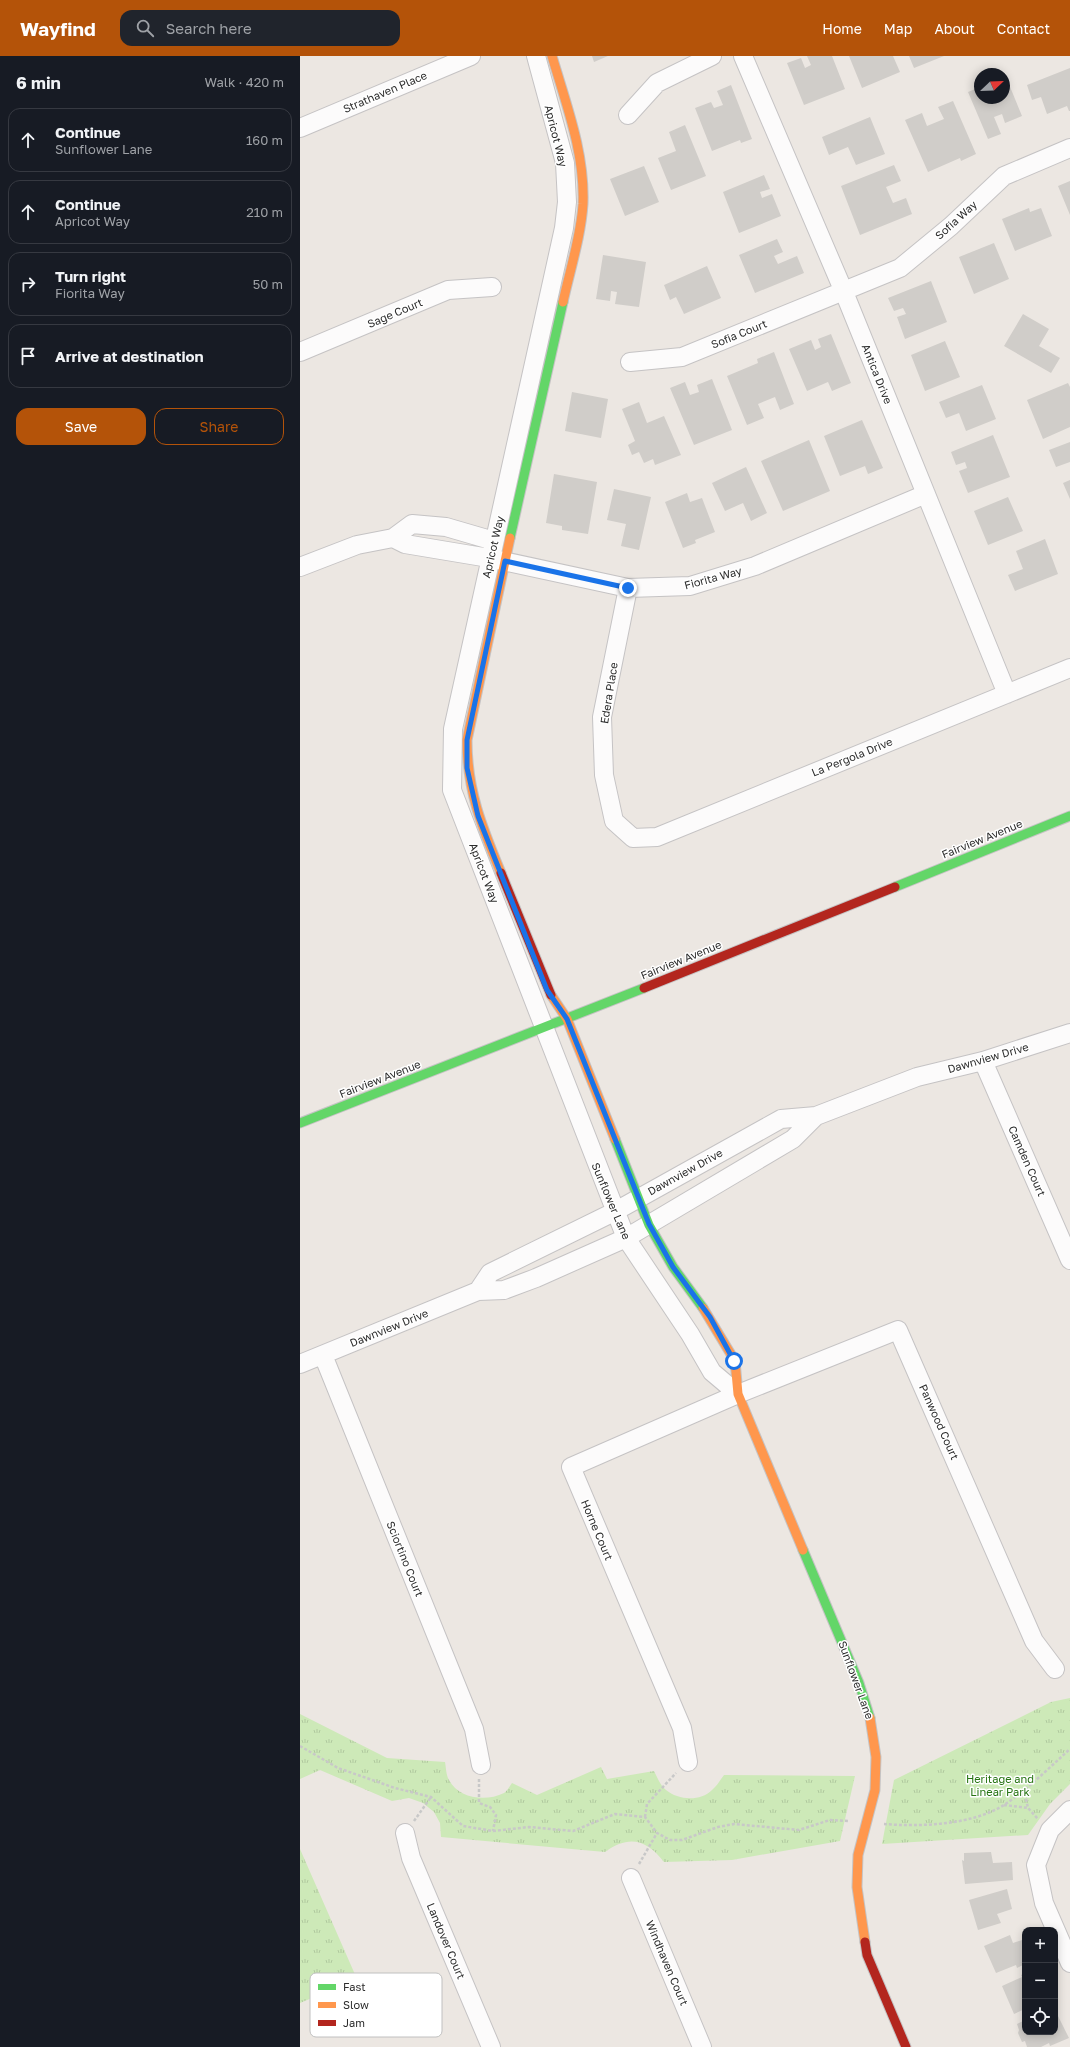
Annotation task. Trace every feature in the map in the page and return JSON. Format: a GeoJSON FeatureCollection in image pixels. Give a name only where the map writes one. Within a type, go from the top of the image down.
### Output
{"type":"FeatureCollection","features":[{"type":"Feature","properties":{"kind":"street","name":"Strathaven Place"},"geometry":{"type":"LineString","coordinates":[[300,128],[471,56]]}},
{"type":"Feature","properties":{"kind":"street","name":"Apricot Way"},"geometry":{"type":"LineString","coordinates":[[536,56],[565,164],[567,202],[564,228],[496,553],[467,740],[467,768],[478,816],[547,990],[567,1019]]}},
{"type":"Feature","properties":{"kind":"street","name":"Apricot Way"},"geometry":{"type":"LineString","coordinates":[[544,1028],[452,790],[453,729],[496,553],[579,230],[584,200],[578,148],[552,56]]}},
{"type":"Feature","properties":{"kind":"street"},"geometry":{"type":"LineString","coordinates":[[628,115],[657,83],[712,56]]}},
{"type":"Feature","properties":{"kind":"street","name":"Antica Drive"},"geometry":{"type":"LineString","coordinates":[[743,56],[844,292],[1007,694]]}},
{"type":"Feature","properties":{"kind":"street","name":"Sofia Way"},"geometry":{"type":"LineString","coordinates":[[844,292],[900,268],[951,226],[1004,176],[1070,148]]}},
{"type":"Feature","properties":{"kind":"street","name":"Sage Court"},"geometry":{"type":"LineString","coordinates":[[300,352],[448,290],[492,287]]}},
{"type":"Feature","properties":{"kind":"street","name":"Sofia Court"},"geometry":{"type":"LineString","coordinates":[[630,362],[682,357],[844,292]]}},
{"type":"Feature","properties":{"kind":"street","name":"Fiorita Way"},"geometry":{"type":"LineString","coordinates":[[300,567],[357,545],[393,538],[405,544],[496,553],[628,588],[690,586],[748,568],[926,494]]}},
{"type":"Feature","properties":{"kind":"street","name":"Edera Place"},"geometry":{"type":"LineString","coordinates":[[628,588],[602,717],[604,775],[614,821],[633,838]]}},
{"type":"Feature","properties":{"kind":"street","name":"La Pergola Drive"},"geometry":{"type":"LineString","coordinates":[[633,838],[657,837],[1070,668]]}},
{"type":"Feature","properties":{"kind":"street","name":"Fairview Avenue"},"geometry":{"type":"LineString","coordinates":[[300,1123],[567,1019],[1070,816]]}},
{"type":"Feature","properties":{"kind":"street","name":"Sunflower Lane"},"geometry":{"type":"LineString","coordinates":[[567,1019],[649,1224],[673,1267],[710,1317],[729,1349],[734,1361],[738,1394],[859,1683],[871,1720],[876,1757],[875,1790],[858,1855],[857,1887],[867,1955],[906,2047]]}},
{"type":"Feature","properties":{"kind":"street","name":"Sunflower Lane"},"geometry":{"type":"LineString","coordinates":[[544,1028],[614,1212],[626,1238],[690,1334],[712,1372],[738,1394]]}},
{"type":"Feature","properties":{"kind":"street","name":"Dawnview Drive"},"geometry":{"type":"LineString","coordinates":[[478,1291],[490,1273],[614,1212],[781,1119],[816,1116],[917,1077],[983,1061],[1070,1033]]}},
{"type":"Feature","properties":{"kind":"street","name":"Camden Court"},"geometry":{"type":"LineString","coordinates":[[983,1061],[1070,1260]]}},
{"type":"Feature","properties":{"kind":"street","name":"Dawnview Drive"},"geometry":{"type":"LineString","coordinates":[[300,1364],[478,1291],[504,1290],[510,1288],[626,1238],[793,1139],[816,1116]]}},
{"type":"Feature","properties":{"kind":"street","name":"Panwood Court"},"geometry":{"type":"LineString","coordinates":[[738,1394],[898,1330],[1034,1641],[1055,1669]]}},
{"type":"Feature","properties":{"kind":"street","name":"Sciortino Court"},"geometry":{"type":"LineString","coordinates":[[323,1355],[474,1729],[481,1765]]}},
{"type":"Feature","properties":{"kind":"street","name":"Horne Court"},"geometry":{"type":"LineString","coordinates":[[688,1762],[682,1728],[571,1467],[738,1394]]}},
{"type":"Feature","properties":{"kind":"street"},"geometry":{"type":"LineString","coordinates":[[1070,1810],[1050,1830],[1036,1865],[1044,1903],[1070,1963]]}},
{"type":"Feature","properties":{"kind":"street","name":"Landover Court"},"geometry":{"type":"LineString","coordinates":[[405,1833],[410,1858],[491,2047]]}},
{"type":"Feature","properties":{"kind":"street","name":"Windhaven Court"},"geometry":{"type":"LineString","coordinates":[[631,1878],[702,2047]]}},
{"type":"Feature","properties":{"kind":"path"},"geometry":{"type":"LineString","coordinates":[[300,1746],[338,1768],[395,1788],[431,1797],[463,1826],[493,1831],[529,1827],[573,1831],[615,1814],[645,1817]]}},
{"type":"Feature","properties":{"kind":"path"},"geometry":{"type":"LineString","coordinates":[[688,1762],[647,1804],[645,1817],[657,1833],[670,1840],[682,1840],[718,1827],[734,1824],[799,1830],[830,1820],[902,1825],[947,1823],[975,1817],[1004,1805],[1070,1749]]}},
{"type":"Feature","properties":{"kind":"path"},"geometry":{"type":"LineString","coordinates":[[481,1765],[479,1803],[490,1807],[496,1815],[493,1831]]}},
{"type":"Feature","properties":{"kind":"path"},"geometry":{"type":"LineString","coordinates":[[1024,1789],[1028,1808],[1050,1830]]}},
{"type":"Feature","properties":{"kind":"path"},"geometry":{"type":"LineString","coordinates":[[405,1833],[431,1797]]}},
{"type":"Feature","properties":{"kind":"path"},"geometry":{"type":"LineString","coordinates":[[1004,1805],[1028,1808]]}},
{"type":"Feature","properties":{"kind":"path"},"geometry":{"type":"LineString","coordinates":[[631,1878],[657,1833]]}},
{"type":"Feature","properties":{"kind":"green space","name":"Heritage and Linear Park"},"geometry":{"type":"Polygon","coordinates":[[[1070,1698],[1070,1784],[1050,1804],[1028,1835],[882,1844],[894,1780],[1051,1702],[1070,1698]]]}},
{"type":"Feature","properties":{"kind":"green space"},"geometry":{"type":"Polygon","coordinates":[[[300,1714],[387,1758],[445,1762],[448,1778],[453,1786],[466,1795],[481,1798],[497,1796],[504,1793],[512,1783],[537,1795],[601,1767],[607,1779],[654,1771],[660,1783],[666,1790],[683,1798],[695,1798],[707,1794],[715,1787],[724,1775],[855,1776],[840,1841],[732,1860],[664,1862],[651,1848],[637,1842],[622,1843],[605,1852],[441,1837],[440,1823],[434,1812],[423,1803],[409,1798],[392,1801],[320,1770],[300,1779],[300,1714]]]}},
{"type":"Feature","properties":{"kind":"green space"},"geometry":{"type":"Polygon","coordinates":[[[300,1849],[354,1973],[310,1973],[310,1999],[300,2003],[300,1849]]]}},
{"type":"Feature","properties":{"kind":"building"},"geometry":{"type":"Polygon","coordinates":[[[592,56],[608,56],[594,62],[592,56]]]}},
{"type":"Feature","properties":{"kind":"building"},"geometry":{"type":"Polygon","coordinates":[[[807,56],[832,56],[845,89],[804,105],[787,63],[801,58],[805,68],[811,65],[807,56]]]}},
{"type":"Feature","properties":{"kind":"building"},"geometry":{"type":"Polygon","coordinates":[[[849,56],[893,56],[900,72],[862,88],[849,56]]]}},
{"type":"Feature","properties":{"kind":"building"},"geometry":{"type":"Polygon","coordinates":[[[909,56],[944,56],[914,68],[909,56]]]}},
{"type":"Feature","properties":{"kind":"building"},"geometry":{"type":"Polygon","coordinates":[[[1070,68],[1070,111],[1067,106],[1047,114],[1041,97],[1032,100],[1027,85],[1070,68]]]}},
{"type":"Feature","properties":{"kind":"building"},"geometry":{"type":"Polygon","coordinates":[[[731,85],[752,139],[741,143],[740,140],[712,151],[695,108],[711,102],[714,108],[723,105],[717,91],[731,85]]]}},
{"type":"Feature","properties":{"kind":"building"},"geometry":{"type":"Polygon","coordinates":[[[1010,87],[1022,116],[1005,123],[1002,114],[994,117],[1001,134],[988,139],[968,92],[974,90],[974,104],[1010,104],[1010,87]]]}},
{"type":"Feature","properties":{"kind":"building"},"geometry":{"type":"Polygon","coordinates":[[[953,101],[976,154],[961,161],[960,158],[928,172],[905,120],[922,113],[927,126],[944,119],[938,107],[953,101]]]}},
{"type":"Feature","properties":{"kind":"building"},"geometry":{"type":"Polygon","coordinates":[[[870,117],[885,154],[856,165],[848,147],[829,155],[822,137],[870,117]]]}},
{"type":"Feature","properties":{"kind":"building"},"geometry":{"type":"Polygon","coordinates":[[[685,125],[706,176],[671,190],[658,158],[676,151],[669,132],[685,125]]]}},
{"type":"Feature","properties":{"kind":"building"},"geometry":{"type":"Polygon","coordinates":[[[894,165],[901,181],[886,187],[893,203],[906,198],[912,214],[860,235],[841,186],[894,165]]]}},
{"type":"Feature","properties":{"kind":"building"},"geometry":{"type":"Polygon","coordinates":[[[644,166],[659,202],[625,216],[610,179],[644,166]]]}},
{"type":"Feature","properties":{"kind":"building"},"geometry":{"type":"Polygon","coordinates":[[[764,175],[770,189],[760,192],[762,198],[772,194],[781,216],[739,233],[723,192],[764,175]]]}},
{"type":"Feature","properties":{"kind":"building"},"geometry":{"type":"Polygon","coordinates":[[[1070,181],[1070,215],[1058,186],[1070,181]]]}},
{"type":"Feature","properties":{"kind":"building"},"geometry":{"type":"Polygon","coordinates":[[[1029,208],[1030,212],[1041,208],[1052,236],[1015,251],[1002,219],[1029,208]]]}},
{"type":"Feature","properties":{"kind":"building"},"geometry":{"type":"Polygon","coordinates":[[[777,239],[783,252],[774,256],[778,264],[797,256],[804,273],[755,293],[739,255],[777,239]]]}},
{"type":"Feature","properties":{"kind":"building"},"geometry":{"type":"Polygon","coordinates":[[[994,243],[1009,279],[974,294],[959,257],[994,243]]]}},
{"type":"Feature","properties":{"kind":"building"},"geometry":{"type":"Polygon","coordinates":[[[603,255],[646,262],[639,307],[615,304],[617,292],[611,291],[610,301],[596,299],[603,255]]]}},
{"type":"Feature","properties":{"kind":"building"},"geometry":{"type":"Polygon","coordinates":[[[707,266],[721,298],[684,314],[676,297],[670,300],[664,285],[707,266]]]}},
{"type":"Feature","properties":{"kind":"building"},"geometry":{"type":"Polygon","coordinates":[[[931,281],[947,322],[905,339],[897,317],[906,314],[903,308],[894,311],[888,298],[931,281]]]}},
{"type":"Feature","properties":{"kind":"building"},"geometry":{"type":"Polygon","coordinates":[[[1023,314],[1049,329],[1039,346],[1060,358],[1051,373],[1004,346],[1023,314]]]}},
{"type":"Feature","properties":{"kind":"building"},"geometry":{"type":"Polygon","coordinates":[[[831,334],[851,383],[832,391],[828,382],[807,391],[789,349],[811,340],[815,350],[821,347],[818,339],[831,334]]]}},
{"type":"Feature","properties":{"kind":"building"},"geometry":{"type":"Polygon","coordinates":[[[945,341],[960,377],[925,391],[911,355],[945,341]]]}},
{"type":"Feature","properties":{"kind":"building"},"geometry":{"type":"Polygon","coordinates":[[[774,352],[794,404],[780,410],[775,397],[758,404],[764,418],[747,425],[727,376],[758,363],[757,359],[774,352]]]}},
{"type":"Feature","properties":{"kind":"building"},"geometry":{"type":"Polygon","coordinates":[[[712,379],[732,430],[694,445],[670,388],[685,382],[690,395],[699,392],[697,385],[712,379]]]}},
{"type":"Feature","properties":{"kind":"building"},"geometry":{"type":"Polygon","coordinates":[[[1068,383],[1070,387],[1070,427],[1043,439],[1027,400],[1068,383]]]}},
{"type":"Feature","properties":{"kind":"building"},"geometry":{"type":"Polygon","coordinates":[[[982,385],[996,419],[966,431],[959,413],[946,418],[939,402],[982,385]]]}},
{"type":"Feature","properties":{"kind":"building"},"geometry":{"type":"Polygon","coordinates":[[[572,392],[608,399],[601,438],[565,431],[572,392]]]}},
{"type":"Feature","properties":{"kind":"building"},"geometry":{"type":"Polygon","coordinates":[[[639,402],[647,423],[664,416],[681,455],[655,465],[653,459],[644,463],[639,452],[632,455],[628,445],[635,441],[622,409],[639,402]]]}},
{"type":"Feature","properties":{"kind":"building"},"geometry":{"type":"Polygon","coordinates":[[[862,420],[883,468],[868,474],[865,466],[840,476],[824,436],[862,420]]]}},
{"type":"Feature","properties":{"kind":"building"},"geometry":{"type":"Polygon","coordinates":[[[993,435],[1010,477],[968,493],[959,471],[967,468],[965,462],[956,465],[951,452],[993,435]]]}},
{"type":"Feature","properties":{"kind":"building"},"geometry":{"type":"Polygon","coordinates":[[[809,440],[830,491],[783,511],[761,461],[809,440]]]}},
{"type":"Feature","properties":{"kind":"building"},"geometry":{"type":"Polygon","coordinates":[[[1070,442],[1070,462],[1056,467],[1049,450],[1070,442]]]}},
{"type":"Feature","properties":{"kind":"building"},"geometry":{"type":"Polygon","coordinates":[[[746,467],[767,513],[751,521],[743,503],[725,511],[712,483],[746,467]]]}},
{"type":"Feature","properties":{"kind":"building"},"geometry":{"type":"Polygon","coordinates":[[[554,474],[597,482],[588,534],[562,530],[562,526],[546,523],[554,474]]]}},
{"type":"Feature","properties":{"kind":"building"},"geometry":{"type":"Polygon","coordinates":[[[1070,480],[1070,499],[1063,483],[1070,480]]]}},
{"type":"Feature","properties":{"kind":"building"},"geometry":{"type":"Polygon","coordinates":[[[614,489],[651,497],[639,550],[621,546],[626,524],[607,520],[614,489]]]}},
{"type":"Feature","properties":{"kind":"building"},"geometry":{"type":"Polygon","coordinates":[[[687,493],[690,502],[702,498],[715,532],[695,540],[696,543],[683,548],[665,502],[687,493]]]}},
{"type":"Feature","properties":{"kind":"building"},"geometry":{"type":"Polygon","coordinates":[[[1008,497],[1023,531],[988,545],[974,511],[1008,497]]]}},
{"type":"Feature","properties":{"kind":"building"},"geometry":{"type":"Polygon","coordinates":[[[1045,539],[1058,574],[1015,591],[1008,575],[1023,569],[1016,551],[1045,539]]]}},
{"type":"Feature","properties":{"kind":"building"},"geometry":{"type":"Polygon","coordinates":[[[991,1852],[993,1863],[1012,1862],[1013,1880],[965,1884],[962,1860],[964,1861],[964,1853],[991,1852]]]}},
{"type":"Feature","properties":{"kind":"building"},"geometry":{"type":"Polygon","coordinates":[[[1007,1889],[1012,1909],[997,1914],[1001,1923],[978,1930],[969,1900],[1007,1889]]]}},
{"type":"Feature","properties":{"kind":"building"},"geometry":{"type":"Polygon","coordinates":[[[1010,1935],[1013,1943],[1022,1940],[1022,1966],[1017,1968],[1016,1965],[996,1973],[984,1946],[1010,1935]]]}},
{"type":"Feature","properties":{"kind":"building"},"geometry":{"type":"Polygon","coordinates":[[[1022,1977],[1022,2010],[1014,2014],[1002,1986],[1022,1977]]]}},
{"type":"Feature","properties":{"kind":"building"},"geometry":{"type":"Polygon","coordinates":[[[1058,2016],[1069,2038],[1050,2046],[1049,2043],[1041,2047],[1027,2047],[1025,2041],[1022,2042],[1018,2033],[1019,2030],[1017,2024],[1022,2022],[1022,2035],[1058,2035],[1058,2016]]]}},
{"type":"Feature","properties":{"kind":"traffic: fast"},"geometry":{"type":"LineString","coordinates":[[510,538],[563,302]]}},
{"type":"Feature","properties":{"kind":"traffic: fast"},"geometry":{"type":"LineString","coordinates":[[895,887],[1070,816]]}},
{"type":"Feature","properties":{"kind":"traffic: fast"},"geometry":{"type":"LineString","coordinates":[[300,1123],[644,988]]}},
{"type":"Feature","properties":{"kind":"traffic: fast"},"geometry":{"type":"LineString","coordinates":[[615,1139],[649,1225],[673,1267],[703,1308]]}},
{"type":"Feature","properties":{"kind":"traffic: fast"},"geometry":{"type":"LineString","coordinates":[[803,1550],[859,1683],[870,1718]]}},
{"type":"Feature","properties":{"kind":"traffic: slow"},"geometry":{"type":"LineString","coordinates":[[552,56],[574,129],[583,185],[583,204],[580,228],[563,302]]}},
{"type":"Feature","properties":{"kind":"traffic: slow"},"geometry":{"type":"LineString","coordinates":[[501,873],[477,808],[470,776],[467,740],[510,538]]}},
{"type":"Feature","properties":{"kind":"traffic: slow"},"geometry":{"type":"LineString","coordinates":[[551,995],[567,1019],[615,1139]]}},
{"type":"Feature","properties":{"kind":"traffic: slow"},"geometry":{"type":"LineString","coordinates":[[703,1308],[735,1361],[738,1394],[803,1550]]}},
{"type":"Feature","properties":{"kind":"traffic: slow"},"geometry":{"type":"LineString","coordinates":[[865,1942],[857,1887],[858,1855],[875,1790],[876,1757],[870,1718]]}},
{"type":"Feature","properties":{"kind":"traffic: jam"},"geometry":{"type":"LineString","coordinates":[[501,873],[551,995]]}},
{"type":"Feature","properties":{"kind":"traffic: jam"},"geometry":{"type":"LineString","coordinates":[[644,988],[895,887]]}},
{"type":"Feature","properties":{"kind":"traffic: jam"},"geometry":{"type":"LineString","coordinates":[[865,1942],[867,1955],[906,2047]]}},
{"type":"Feature","properties":{"kind":"route"},"geometry":{"type":"LineString","coordinates":[[628,588],[505,561],[467,740],[467,768],[478,816],[547,990],[567,1019],[649,1224],[673,1267],[710,1317],[729,1349],[734,1361]]}}]}
